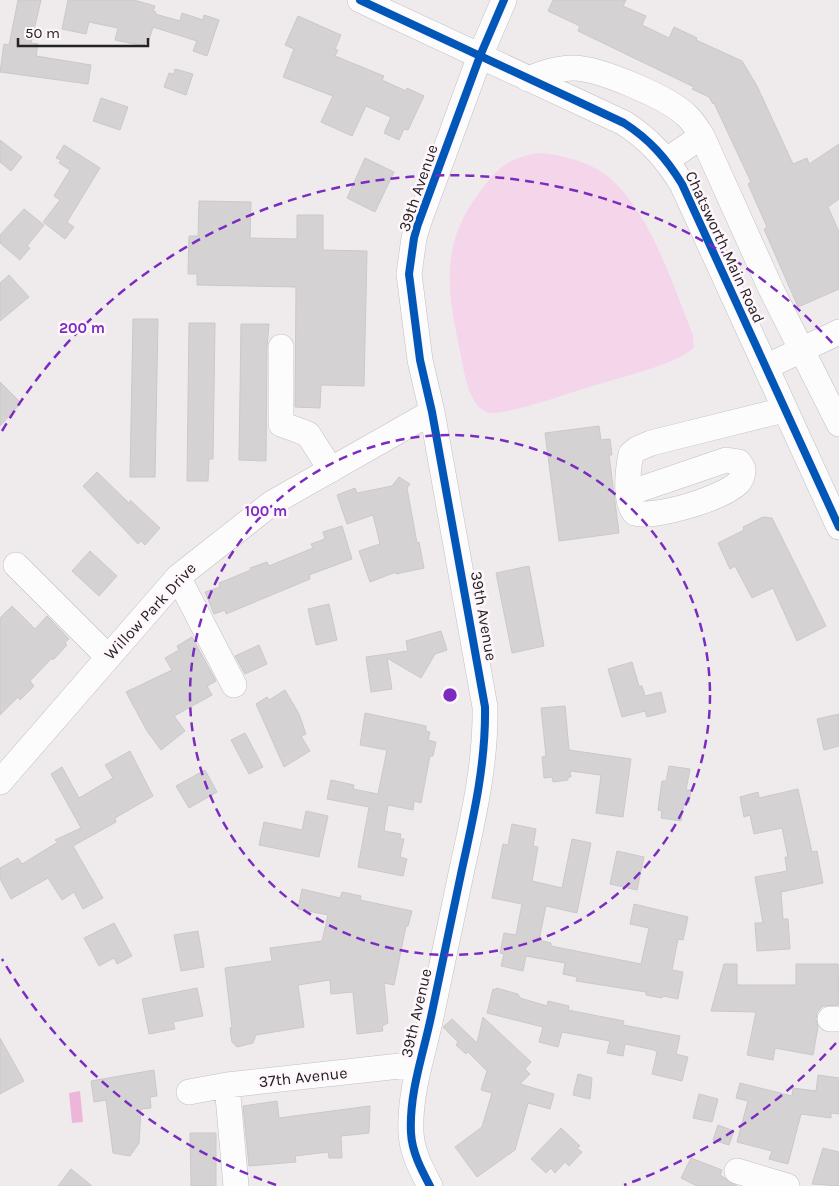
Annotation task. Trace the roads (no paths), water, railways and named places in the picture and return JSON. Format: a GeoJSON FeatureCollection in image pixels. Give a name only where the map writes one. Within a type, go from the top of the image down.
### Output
{"type":"FeatureCollection","features":[{"type":"Feature","properties":{"kind":"street","name":"Chatsworth Main Road"},"geometry":{"type":"LineString","coordinates":[[360,0],[624,123],[646,139],[667,160],[682,184],[839,527]]}},
{"type":"Feature","properties":{"kind":"street","name":"39th Avenue"},"geometry":{"type":"LineString","coordinates":[[430,1186],[418,1163],[411,1133],[418,1064],[430,1020],[468,842],[486,743],[482,679],[432,412],[420,360],[410,296],[410,259],[418,224],[480,56],[504,0]]}},
{"type":"Feature","properties":{"kind":"street"},"geometry":{"type":"LineString","coordinates":[[528,78],[554,69],[575,68],[599,72],[678,108],[688,117],[702,136],[772,289],[839,424]]}},
{"type":"Feature","properties":{"kind":"street"},"geometry":{"type":"LineString","coordinates":[[667,160],[702,136]]}},
{"type":"Feature","properties":{"kind":"street"},"geometry":{"type":"LineString","coordinates":[[766,367],[839,332]]}},
{"type":"Feature","properties":{"kind":"street"},"geometry":{"type":"LineString","coordinates":[[281,347],[281,424],[308,434],[331,470]]}},
{"type":"Feature","properties":{"kind":"street"},"geometry":{"type":"LineString","coordinates":[[629,493],[726,460],[742,465],[743,473],[738,483],[699,502],[653,515],[635,513],[632,509],[629,493],[631,454],[651,443],[784,410]]}},
{"type":"Feature","properties":{"kind":"street","name":"Willow Park Drive"},"geometry":{"type":"LineString","coordinates":[[0,782],[178,577],[272,503],[432,412]]}},
{"type":"Feature","properties":{"kind":"street"},"geometry":{"type":"LineString","coordinates":[[700,431],[709,467]]}},
{"type":"Feature","properties":{"kind":"street"},"geometry":{"type":"LineString","coordinates":[[16,565],[108,657]]}},
{"type":"Feature","properties":{"kind":"street"},"geometry":{"type":"LineString","coordinates":[[178,577],[234,685]]}},
{"type":"Feature","properties":{"kind":"street","name":"37th Avenue"},"geometry":{"type":"LineString","coordinates":[[188,1092],[227,1085],[418,1064]]}},
{"type":"Feature","properties":{"kind":"street"},"geometry":{"type":"LineString","coordinates":[[227,1085],[236,1186]]}},
{"type":"Feature","properties":{"kind":"street"},"geometry":{"type":"LineString","coordinates":[[737,1171],[787,1186]]}}]}
